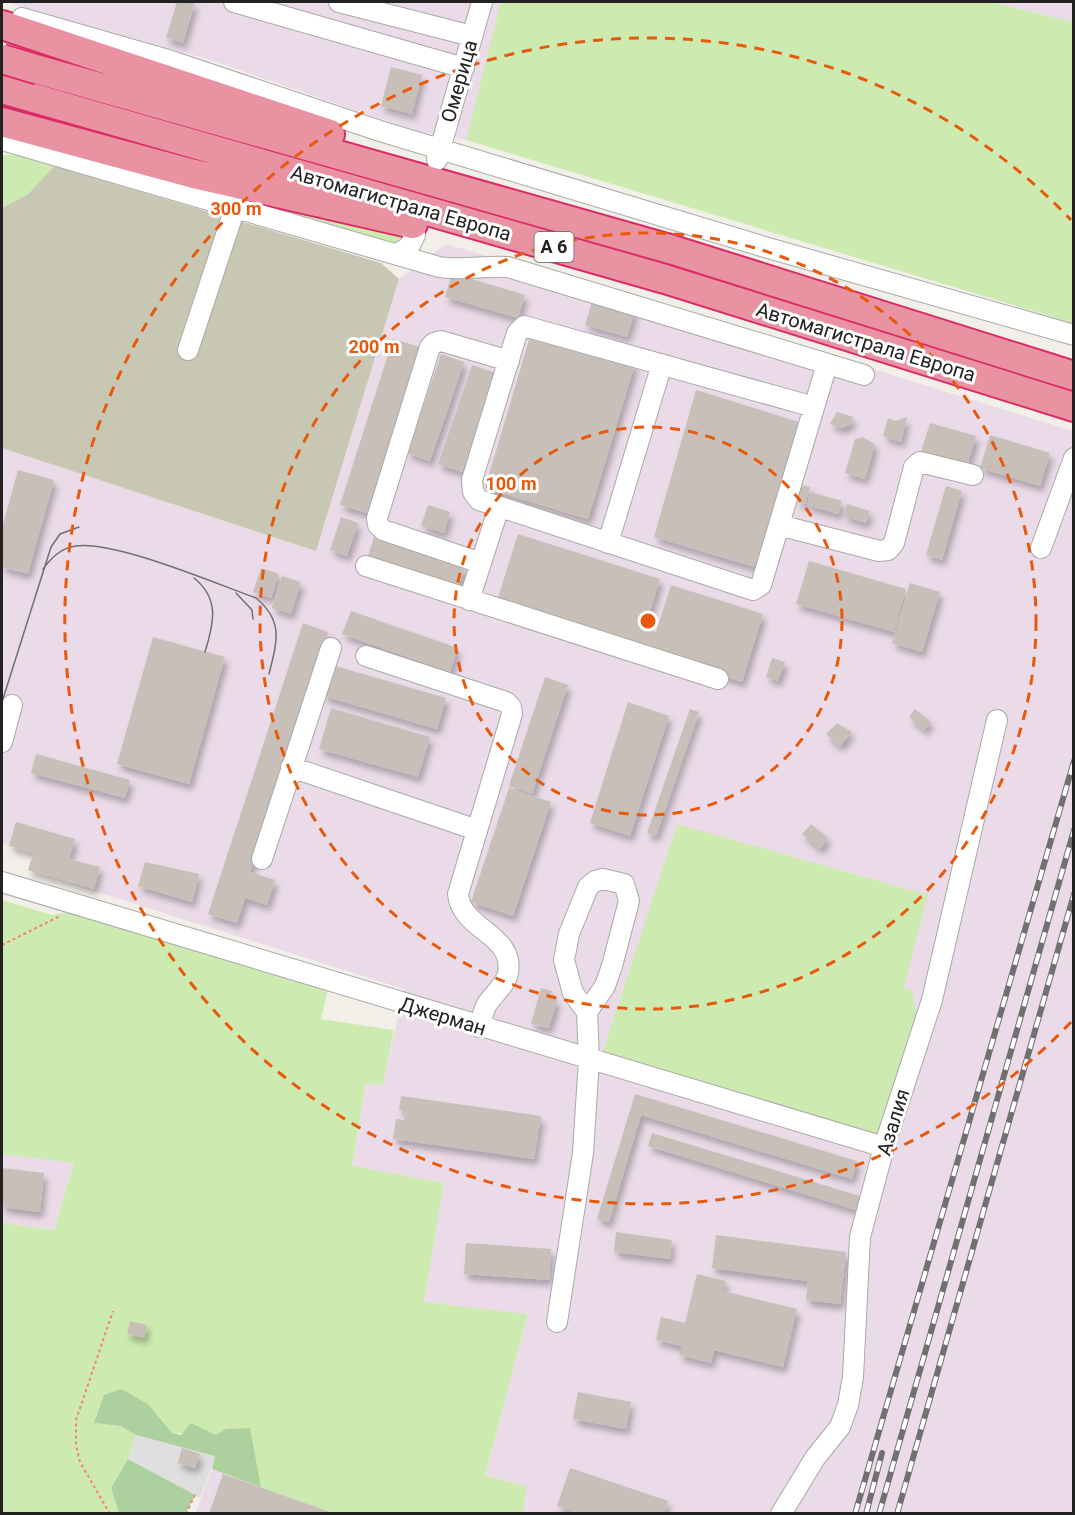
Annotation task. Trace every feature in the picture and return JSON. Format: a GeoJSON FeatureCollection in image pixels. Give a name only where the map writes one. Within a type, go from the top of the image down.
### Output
{"type":"FeatureCollection","features":[{"type":"Feature","properties":{"kind":"highway"},"geometry":{"type":"LineString","coordinates":[[9,21],[673,250]]}},
{"type":"Feature","properties":{"kind":"highway","name":"Автомагистрала Европа"},"geometry":{"type":"LineString","coordinates":[[2,59],[673,250],[1074,376]]}},
{"type":"Feature","properties":{"kind":"highway","name":"Автомагистрала Европа"},"geometry":{"type":"LineString","coordinates":[[2,89],[665,279],[1074,407]]}},
{"type":"Feature","properties":{"kind":"highway"},"geometry":{"type":"LineString","coordinates":[[2,122],[319,204],[665,279]]}},
{"type":"Feature","properties":{"kind":"street"},"geometry":{"type":"LineString","coordinates":[[234,2],[464,68]]}},
{"type":"Feature","properties":{"kind":"street"},"geometry":{"type":"LineString","coordinates":[[339,2],[472,36]]}},
{"type":"Feature","properties":{"kind":"street","name":"Омерица"},"geometry":{"type":"LineString","coordinates":[[438,154],[482,2]]}},
{"type":"Feature","properties":{"kind":"street"},"geometry":{"type":"LineString","coordinates":[[9,21],[165,59],[438,154],[1074,335]]}},
{"type":"Feature","properties":{"kind":"street"},"geometry":{"type":"LineString","coordinates":[[2,140],[449,269],[488,265],[508,267],[864,375]]}},
{"type":"Feature","properties":{"kind":"street"},"geometry":{"type":"LineString","coordinates":[[188,351],[235,208]]}},
{"type":"Feature","properties":{"kind":"street"},"geometry":{"type":"LineString","coordinates":[[397,254],[409,247],[415,236]]}},
{"type":"Feature","properties":{"kind":"street"},"geometry":{"type":"LineString","coordinates":[[814,407],[524,326],[517,333],[508,361],[472,480],[473,492],[479,500],[499,507],[753,590],[761,585],[827,364]]}},
{"type":"Feature","properties":{"kind":"street"},"geometry":{"type":"LineString","coordinates":[[481,563],[383,530],[378,525],[377,518],[430,347],[434,342],[441,341],[508,361]]}},
{"type":"Feature","properties":{"kind":"street"},"geometry":{"type":"LineString","coordinates":[[608,543],[662,364]]}},
{"type":"Feature","properties":{"kind":"street"},"geometry":{"type":"LineString","coordinates":[[1041,548],[1074,459]]}},
{"type":"Feature","properties":{"kind":"street"},"geometry":{"type":"LineString","coordinates":[[779,525],[879,551],[888,550],[894,543],[914,467],[920,462],[928,463],[973,475]]}},
{"type":"Feature","properties":{"kind":"street"},"geometry":{"type":"LineString","coordinates":[[469,600],[499,507]]}},
{"type":"Feature","properties":{"kind":"street"},"geometry":{"type":"LineString","coordinates":[[366,566],[718,679]]}},
{"type":"Feature","properties":{"kind":"street"},"geometry":{"type":"LineString","coordinates":[[262,859],[331,648]]}},
{"type":"Feature","properties":{"kind":"street"},"geometry":{"type":"LineString","coordinates":[[366,656],[506,702],[511,707],[512,714],[458,894],[459,906],[463,913],[505,949],[509,960],[507,976],[485,1007],[479,1027]]}},
{"type":"Feature","properties":{"kind":"street"},"geometry":{"type":"LineString","coordinates":[[2,742],[12,705]]}},
{"type":"Feature","properties":{"kind":"street","name":"Азалия"},"geometry":{"type":"LineString","coordinates":[[781,1514],[815,1458],[840,1427],[848,1405],[852,1377],[860,1237],[885,1147],[932,1000],[997,720]]}},
{"type":"Feature","properties":{"kind":"street"},"geometry":{"type":"LineString","coordinates":[[291,767],[477,830]]}},
{"type":"Feature","properties":{"kind":"street"},"geometry":{"type":"LineString","coordinates":[[557,1322],[583,1153],[589,1059],[587,1012],[573,993],[564,960],[569,934],[588,887],[595,881],[614,880],[624,884],[629,901],[605,986],[587,1012]]}},
{"type":"Feature","properties":{"kind":"street","name":"Джерман"},"geometry":{"type":"LineString","coordinates":[[2,882],[885,1147]]}},
{"type":"Feature","properties":{"kind":"path"},"geometry":{"type":"LineString","coordinates":[[2,945],[58,919],[70,903]]}},
{"type":"Feature","properties":{"kind":"path"},"geometry":{"type":"LineString","coordinates":[[110,1514],[80,1462],[76,1445],[76,1420],[113,1311]]}},
{"type":"Feature","properties":{"kind":"path"},"geometry":{"type":"LineString","coordinates":[[186,1514],[195,1495]]}},
{"type":"Feature","properties":{"kind":"shaded area"},"geometry":{"type":"Polygon","coordinates":[[[5,2],[501,2],[466,140],[416,131],[210,60],[5,2]]]}},
{"type":"Feature","properties":{"kind":"shaded area"},"geometry":{"type":"Polygon","coordinates":[[[992,2],[1073,2],[1073,22],[992,2]]]}},
{"type":"Feature","properties":{"kind":"shaded area"},"geometry":{"type":"Polygon","coordinates":[[[54,166],[381,263],[399,279],[316,551],[2,448],[2,208],[28,194],[54,166]]]}},
{"type":"Feature","properties":{"kind":"shaded area"},"geometry":{"type":"Polygon","coordinates":[[[446,244],[821,353],[1073,431],[1073,1513],[523,1513],[527,1486],[485,1477],[528,1315],[424,1302],[444,1183],[352,1167],[366,1083],[383,1085],[404,989],[28,870],[33,853],[2,843],[2,448],[316,551],[399,279],[446,244]]]}},
{"type":"Feature","properties":{"kind":"shaded area"},"geometry":{"type":"Polygon","coordinates":[[[2,1154],[74,1162],[54,1230],[2,1223],[2,1154]]]}},
{"type":"Feature","properties":{"kind":"shaded area"},"geometry":{"type":"Polygon","coordinates":[[[136,1435],[216,1456],[200,1498],[128,1459],[136,1435]]]}},
{"type":"Feature","properties":{"kind":"shaded area"},"geometry":{"type":"Polygon","coordinates":[[[212,1469],[261,1487],[334,1513],[195,1514],[212,1469]]]}},
{"type":"Feature","properties":{"kind":"green space"},"geometry":{"type":"Polygon","coordinates":[[[501,2],[992,2],[1073,22],[1073,323],[466,140],[501,2]]]}},
{"type":"Feature","properties":{"kind":"green space"},"geometry":{"type":"Polygon","coordinates":[[[20,132],[410,234],[398,246],[385,247],[20,132]]]}},
{"type":"Feature","properties":{"kind":"green space"},"geometry":{"type":"Polygon","coordinates":[[[5,155],[19,155],[54,166],[28,194],[2,208],[2,158],[5,155]]]}},
{"type":"Feature","properties":{"kind":"green space"},"geometry":{"type":"Polygon","coordinates":[[[677,824],[928,895],[904,988],[912,990],[916,1013],[881,1137],[603,1052],[677,824]]]}},
{"type":"Feature","properties":{"kind":"green space"},"geometry":{"type":"Polygon","coordinates":[[[2,900],[52,915],[74,911],[328,989],[321,1019],[394,1030],[383,1085],[366,1083],[352,1166],[444,1183],[424,1302],[528,1314],[485,1476],[527,1486],[523,1513],[334,1513],[261,1487],[249,1428],[216,1435],[172,1433],[148,1404],[95,1423],[120,1426],[136,1435],[128,1459],[111,1488],[119,1513],[2,1513],[2,1223],[54,1230],[74,1163],[2,1154],[2,900]]]}},
{"type":"Feature","properties":{"kind":"green space"},"geometry":{"type":"Polygon","coordinates":[[[121,1389],[148,1404],[172,1433],[181,1435],[191,1423],[216,1435],[226,1429],[250,1428],[261,1487],[212,1469],[215,1456],[136,1435],[120,1426],[94,1423],[104,1395],[121,1389]]]}},
{"type":"Feature","properties":{"kind":"green space"},"geometry":{"type":"Polygon","coordinates":[[[128,1459],[195,1495],[186,1513],[119,1513],[111,1488],[128,1459]]]}},
{"type":"Feature","properties":{"kind":"building"},"geometry":{"type":"Polygon","coordinates":[[[177,2],[195,2],[183,43],[166,38],[177,2]]]}},
{"type":"Feature","properties":{"kind":"building"},"geometry":{"type":"Polygon","coordinates":[[[391,67],[422,75],[412,114],[381,106],[391,67]]]}},
{"type":"Feature","properties":{"kind":"building"},"geometry":{"type":"Polygon","coordinates":[[[452,273],[525,295],[518,318],[445,297],[452,273]]]}},
{"type":"Feature","properties":{"kind":"building"},"geometry":{"type":"Polygon","coordinates":[[[593,299],[635,311],[627,337],[585,325],[593,299]]]}},
{"type":"Feature","properties":{"kind":"building"},"geometry":{"type":"Polygon","coordinates":[[[531,333],[635,364],[588,519],[485,488],[531,333]]]}},
{"type":"Feature","properties":{"kind":"building"},"geometry":{"type":"Polygon","coordinates":[[[393,339],[423,348],[370,514],[340,505],[393,339]]]}},
{"type":"Feature","properties":{"kind":"building"},"geometry":{"type":"Polygon","coordinates":[[[441,354],[464,362],[430,461],[407,453],[441,354]]]}},
{"type":"Feature","properties":{"kind":"building"},"geometry":{"type":"Polygon","coordinates":[[[472,365],[496,373],[462,472],[438,464],[472,365]]]}},
{"type":"Feature","properties":{"kind":"building"},"geometry":{"type":"Polygon","coordinates":[[[696,390],[802,423],[758,568],[654,537],[696,390]]]}},
{"type":"Feature","properties":{"kind":"building"},"geometry":{"type":"Polygon","coordinates":[[[837,412],[853,417],[851,424],[842,428],[830,424],[837,412]]]}},
{"type":"Feature","properties":{"kind":"building"},"geometry":{"type":"Polygon","coordinates":[[[907,417],[901,442],[883,436],[888,418],[895,421],[907,417]]]}},
{"type":"Feature","properties":{"kind":"building"},"geometry":{"type":"Polygon","coordinates":[[[930,423],[976,436],[967,466],[921,452],[930,423]]]}},
{"type":"Feature","properties":{"kind":"building"},"geometry":{"type":"Polygon","coordinates":[[[990,435],[1050,453],[1040,486],[980,468],[990,435]]]}},
{"type":"Feature","properties":{"kind":"building"},"geometry":{"type":"Polygon","coordinates":[[[862,437],[875,444],[865,479],[845,473],[855,439],[862,437]]]}},
{"type":"Feature","properties":{"kind":"building"},"geometry":{"type":"Polygon","coordinates":[[[18,470],[54,480],[28,574],[2,567],[2,528],[18,470]]]}},
{"type":"Feature","properties":{"kind":"building"},"geometry":{"type":"Polygon","coordinates":[[[801,485],[810,487],[805,504],[797,501],[801,485]]]}},
{"type":"Feature","properties":{"kind":"building"},"geometry":{"type":"Polygon","coordinates":[[[946,486],[962,491],[942,560],[926,555],[946,486]]]}},
{"type":"Feature","properties":{"kind":"building"},"geometry":{"type":"Polygon","coordinates":[[[811,492],[842,501],[838,514],[807,505],[811,492]]]}},
{"type":"Feature","properties":{"kind":"building"},"geometry":{"type":"Polygon","coordinates":[[[847,504],[870,511],[866,523],[844,516],[847,504]]]}},
{"type":"Feature","properties":{"kind":"building"},"geometry":{"type":"Polygon","coordinates":[[[428,505],[450,512],[444,533],[421,526],[428,505]]]}},
{"type":"Feature","properties":{"kind":"building"},"geometry":{"type":"Polygon","coordinates":[[[341,517],[358,523],[347,556],[330,550],[341,517]]]}},
{"type":"Feature","properties":{"kind":"building"},"geometry":{"type":"Polygon","coordinates":[[[518,534],[660,579],[645,628],[656,632],[671,585],[763,614],[742,682],[496,604],[518,534]]]}},
{"type":"Feature","properties":{"kind":"building"},"geometry":{"type":"Polygon","coordinates":[[[374,537],[465,567],[458,588],[367,559],[374,537]]]}},
{"type":"Feature","properties":{"kind":"building"},"geometry":{"type":"Polygon","coordinates":[[[809,561],[906,589],[894,632],[796,604],[809,561]]]}},
{"type":"Feature","properties":{"kind":"building"},"geometry":{"type":"Polygon","coordinates":[[[261,568],[279,574],[271,598],[253,592],[261,568]]]}},
{"type":"Feature","properties":{"kind":"building"},"geometry":{"type":"Polygon","coordinates":[[[282,576],[301,582],[291,614],[272,608],[282,576]]]}},
{"type":"Feature","properties":{"kind":"building"},"geometry":{"type":"Polygon","coordinates":[[[910,583],[940,592],[922,652],[892,643],[910,583]]]}},
{"type":"Feature","properties":{"kind":"building"},"geometry":{"type":"Polygon","coordinates":[[[351,611],[458,648],[450,672],[342,634],[351,611]]]}},
{"type":"Feature","properties":{"kind":"building"},"geometry":{"type":"Polygon","coordinates":[[[303,623],[328,632],[250,872],[275,880],[267,905],[245,898],[237,923],[208,914],[303,623]]]}},
{"type":"Feature","properties":{"kind":"building"},"geometry":{"type":"Polygon","coordinates":[[[153,637],[225,657],[189,784],[117,764],[153,637]]]}},
{"type":"Feature","properties":{"kind":"building"},"geometry":{"type":"Polygon","coordinates":[[[772,658],[785,662],[778,681],[766,677],[772,658]]]}},
{"type":"Feature","properties":{"kind":"building"},"geometry":{"type":"Polygon","coordinates":[[[332,665],[446,698],[437,729],[323,696],[332,665]]]}},
{"type":"Feature","properties":{"kind":"building"},"geometry":{"type":"Polygon","coordinates":[[[545,677],[568,685],[532,794],[509,786],[545,677]]]}},
{"type":"Feature","properties":{"kind":"building"},"geometry":{"type":"Polygon","coordinates":[[[628,702],[669,716],[630,836],[590,823],[628,702]]]}},
{"type":"Feature","properties":{"kind":"building"},"geometry":{"type":"Polygon","coordinates":[[[331,708],[430,737],[418,777],[319,749],[331,708]]]}},
{"type":"Feature","properties":{"kind":"building"},"geometry":{"type":"Polygon","coordinates":[[[690,709],[699,712],[656,836],[647,833],[690,709]]]}},
{"type":"Feature","properties":{"kind":"building"},"geometry":{"type":"Polygon","coordinates":[[[915,709],[931,722],[924,730],[909,717],[915,709]]]}},
{"type":"Feature","properties":{"kind":"building"},"geometry":{"type":"Polygon","coordinates":[[[837,723],[852,732],[840,746],[826,734],[837,723]]]}},
{"type":"Feature","properties":{"kind":"building"},"geometry":{"type":"Polygon","coordinates":[[[36,754],[130,780],[125,798],[31,773],[36,754]]]}},
{"type":"Feature","properties":{"kind":"building"},"geometry":{"type":"Polygon","coordinates":[[[509,788],[551,802],[513,916],[471,902],[509,788]]]}},
{"type":"Feature","properties":{"kind":"building"},"geometry":{"type":"Polygon","coordinates":[[[16,822],[75,839],[69,859],[100,867],[94,889],[28,870],[34,853],[9,846],[16,822]]]}},
{"type":"Feature","properties":{"kind":"building"},"geometry":{"type":"Polygon","coordinates":[[[811,824],[828,838],[820,849],[802,834],[811,824]]]}},
{"type":"Feature","properties":{"kind":"building"},"geometry":{"type":"Polygon","coordinates":[[[145,862],[199,874],[192,902],[138,886],[145,862]]]}},
{"type":"Feature","properties":{"kind":"building"},"geometry":{"type":"Polygon","coordinates":[[[541,988],[552,991],[550,998],[557,1000],[549,1028],[531,1024],[541,988]]]}},
{"type":"Feature","properties":{"kind":"building"},"geometry":{"type":"Polygon","coordinates":[[[635,1094],[857,1161],[852,1179],[641,1115],[609,1222],[597,1219],[635,1094]]]}},
{"type":"Feature","properties":{"kind":"building"},"geometry":{"type":"Polygon","coordinates":[[[401,1096],[541,1116],[534,1159],[393,1139],[396,1119],[404,1120],[406,1111],[399,1110],[401,1096]]]}},
{"type":"Feature","properties":{"kind":"building"},"geometry":{"type":"Polygon","coordinates":[[[652,1133],[863,1197],[859,1211],[648,1146],[652,1133]]]}},
{"type":"Feature","properties":{"kind":"building"},"geometry":{"type":"Polygon","coordinates":[[[2,1168],[44,1173],[40,1212],[2,1207],[2,1168]]]}},
{"type":"Feature","properties":{"kind":"building"},"geometry":{"type":"Polygon","coordinates":[[[616,1232],[672,1240],[670,1259],[614,1252],[616,1232]]]}},
{"type":"Feature","properties":{"kind":"building"},"geometry":{"type":"Polygon","coordinates":[[[716,1235],[846,1252],[840,1304],[806,1300],[808,1281],[712,1268],[716,1235]]]}},
{"type":"Feature","properties":{"kind":"building"},"geometry":{"type":"Polygon","coordinates":[[[466,1243],[551,1249],[549,1280],[464,1274],[466,1243]]]}},
{"type":"Feature","properties":{"kind":"building"},"geometry":{"type":"Polygon","coordinates":[[[697,1274],[726,1281],[723,1291],[797,1309],[783,1367],[714,1350],[711,1363],[679,1355],[682,1346],[656,1340],[661,1317],[685,1323],[697,1274]]]}},
{"type":"Feature","properties":{"kind":"building"},"geometry":{"type":"Polygon","coordinates":[[[130,1321],[147,1325],[144,1338],[127,1334],[130,1321]]]}},
{"type":"Feature","properties":{"kind":"building"},"geometry":{"type":"Polygon","coordinates":[[[578,1392],[631,1402],[626,1429],[573,1419],[578,1392]]]}},
{"type":"Feature","properties":{"kind":"building"},"geometry":{"type":"Polygon","coordinates":[[[182,1448],[200,1454],[195,1468],[178,1463],[182,1448]]]}},
{"type":"Feature","properties":{"kind":"building"},"geometry":{"type":"Polygon","coordinates":[[[570,1468],[668,1501],[664,1514],[579,1514],[557,1506],[570,1468]]]}},
{"type":"Feature","properties":{"kind":"building"},"geometry":{"type":"Polygon","coordinates":[[[223,1474],[333,1513],[333,1514],[209,1514],[223,1474]]]}},
{"type":"Feature","properties":{"kind":"tram line"},"geometry":{"type":"LineString","coordinates":[[2,702],[51,547],[60,534],[79,527]]}},
{"type":"Feature","properties":{"kind":"tram line"},"geometry":{"type":"LineString","coordinates":[[43,569],[61,551],[76,546],[93,546],[165,564],[256,598],[271,615],[275,624],[276,642],[269,674]]}},
{"type":"Feature","properties":{"kind":"tram line"},"geometry":{"type":"LineString","coordinates":[[194,578],[208,594],[213,612],[205,652]]}},
{"type":"Feature","properties":{"kind":"tram line"},"geometry":{"type":"LineString","coordinates":[[236,593],[252,610],[253,619]]}},
{"type":"Feature","properties":{"kind":"railway"},"geometry":{"type":"LineString","coordinates":[[855,1514],[1074,761]]}},
{"type":"Feature","properties":{"kind":"railway"},"geometry":{"type":"LineString","coordinates":[[879,1514],[1074,830]]}},
{"type":"Feature","properties":{"kind":"railway"},"geometry":{"type":"LineString","coordinates":[[897,1514],[1074,894]]}},
{"type":"Feature","properties":{"kind":"railway"},"geometry":{"type":"LineString","coordinates":[[866,1514],[882,1453]]}}]}
